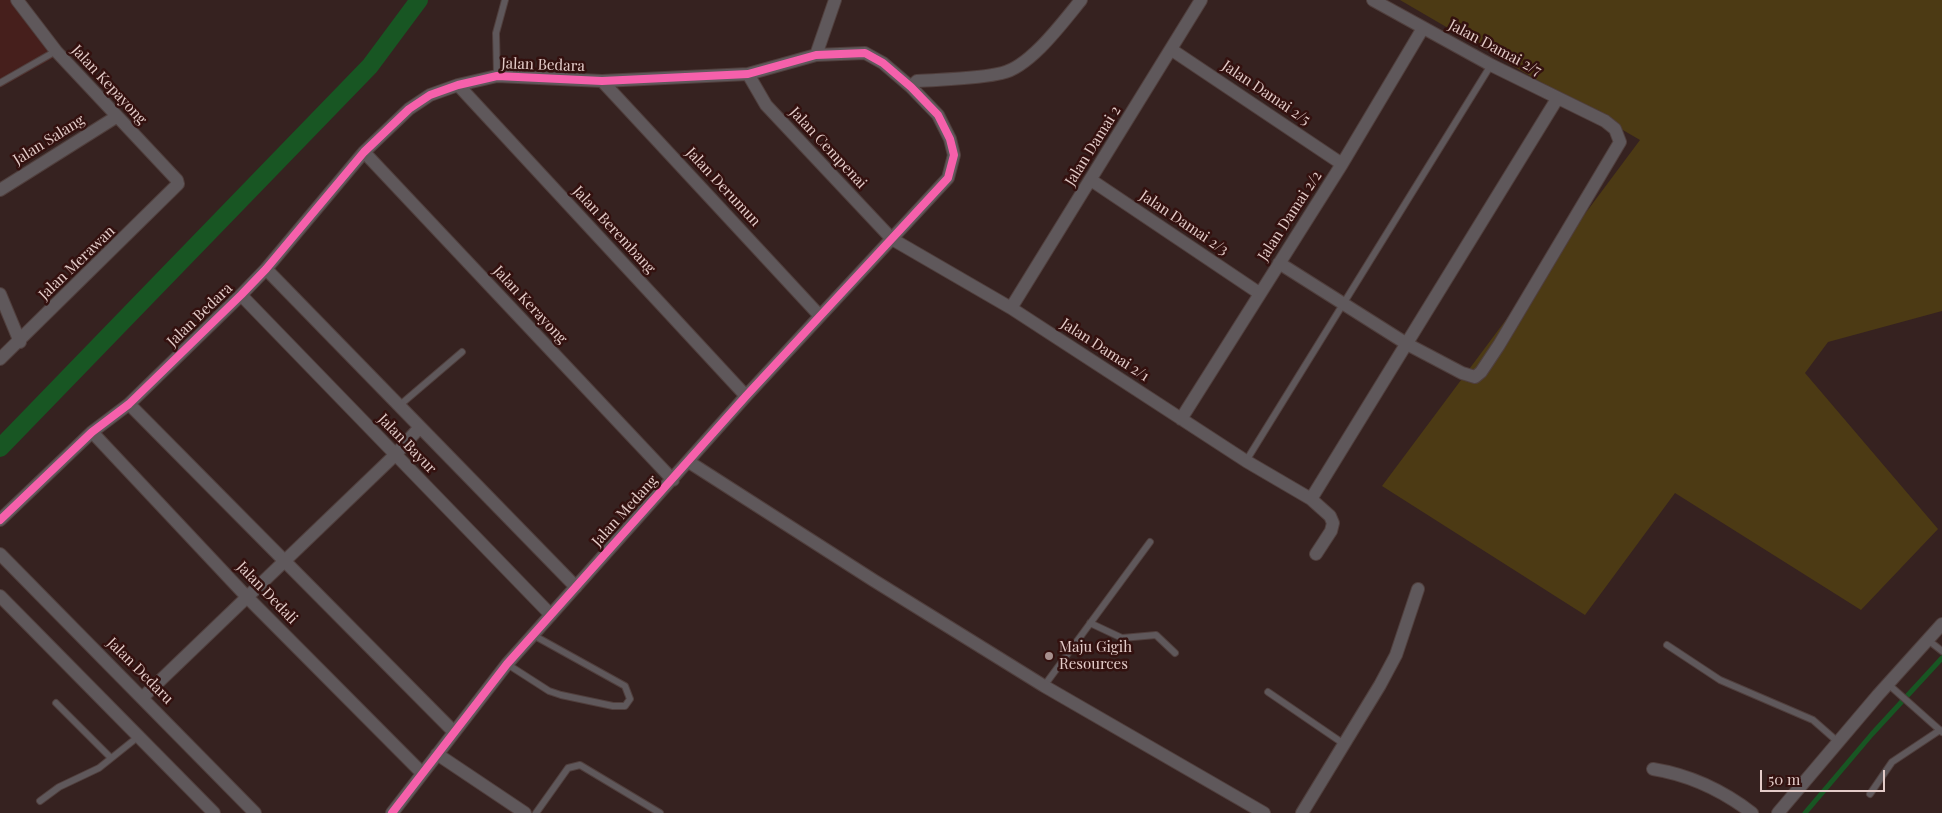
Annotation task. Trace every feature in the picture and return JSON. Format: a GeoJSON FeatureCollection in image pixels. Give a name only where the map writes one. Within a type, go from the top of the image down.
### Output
{"type":"FeatureCollection","features":[{"type":"Feature","properties":{"kind":"street","name":"Jalan Kepayong"},"geometry":{"type":"LineString","coordinates":[[17,0],[56,51],[116,118],[177,180],[176,189]]}},
{"type":"Feature","properties":{"kind":"street"},"geometry":{"type":"LineString","coordinates":[[816,55],[835,0]]}},
{"type":"Feature","properties":{"kind":"street"},"geometry":{"type":"LineString","coordinates":[[911,87],[917,81],[1004,73],[1028,58],[1048,40],[1081,0]]}},
{"type":"Feature","properties":{"kind":"street","name":"Jalan Damai 2"},"geometry":{"type":"LineString","coordinates":[[1011,308],[1172,50],[1201,0]]}},
{"type":"Feature","properties":{"kind":"street","name":"Jalan Damai 2/7"},"geometry":{"type":"LineString","coordinates":[[1373,0],[1491,65],[1605,121],[1615,129],[1620,142],[1481,372],[1475,377],[1462,373],[1407,344]]}},
{"type":"Feature","properties":{"kind":"street","name":"Jalan Damai 2/2"},"geometry":{"type":"LineString","coordinates":[[1181,419],[1342,164],[1423,28]]}},
{"type":"Feature","properties":{"kind":"street","name":"Jalan Damai 2/5"},"geometry":{"type":"LineString","coordinates":[[1172,50],[1342,164]]}},
{"type":"Feature","properties":{"kind":"street","name":"Jalan Bedara"},"geometry":{"type":"LineString","coordinates":[[0,520],[92,432],[129,404],[241,295],[266,269],[364,152],[409,109],[430,95],[458,85],[497,76],[602,81],[748,74],[816,55],[865,53],[882,63],[911,87],[938,115],[950,139],[954,156],[948,178],[892,239]]}},
{"type":"Feature","properties":{"kind":"street","name":"Jalan Cempenai"},"geometry":{"type":"LineString","coordinates":[[748,74],[766,105],[892,239],[1011,308]]}},
{"type":"Feature","properties":{"kind":"street","name":"Jalan Derumun"},"geometry":{"type":"LineString","coordinates":[[602,81],[820,316]]}},
{"type":"Feature","properties":{"kind":"street","name":"Jalan Berembang"},"geometry":{"type":"LineString","coordinates":[[458,85],[746,396]]}},
{"type":"Feature","properties":{"kind":"street"},"geometry":{"type":"LineString","coordinates":[[1311,499],[1557,99]]}},
{"type":"Feature","properties":{"kind":"street","name":"Jalan Salang"},"geometry":{"type":"LineString","coordinates":[[0,190],[116,118]]}},
{"type":"Feature","properties":{"kind":"street","name":"Jalan Kerayong"},"geometry":{"type":"LineString","coordinates":[[364,152],[673,480]]}},
{"type":"Feature","properties":{"kind":"street","name":"Jalan Damai 2/3"},"geometry":{"type":"LineString","coordinates":[[1090,180],[1259,293]]}},
{"type":"Feature","properties":{"kind":"street","name":"Jalan Merawan"},"geometry":{"type":"LineString","coordinates":[[0,359],[20,342],[176,189]]}},
{"type":"Feature","properties":{"kind":"street","name":"Jalan Medang"},"geometry":{"type":"LineString","coordinates":[[392,813],[506,664],[673,480],[746,396],[892,239]]}},
{"type":"Feature","properties":{"kind":"street"},"geometry":{"type":"LineString","coordinates":[[1279,263],[1407,344]]}},
{"type":"Feature","properties":{"kind":"street","name":"Jalan Bayur"},"geometry":{"type":"LineString","coordinates":[[266,269],[576,587]]}},
{"type":"Feature","properties":{"kind":"street"},"geometry":{"type":"LineString","coordinates":[[0,294],[20,342]]}},
{"type":"Feature","properties":{"kind":"street","name":"Jalan Bayur"},"geometry":{"type":"LineString","coordinates":[[241,295],[551,615]]}},
{"type":"Feature","properties":{"kind":"street","name":"Jalan Damai 2/1"},"geometry":{"type":"LineString","coordinates":[[1011,308],[1246,461],[1311,499],[1330,516],[1333,523],[1331,532],[1316,554]]}},
{"type":"Feature","properties":{"kind":"street"},"geometry":{"type":"LineString","coordinates":[[129,404],[453,731]]}},
{"type":"Feature","properties":{"kind":"street"},"geometry":{"type":"LineString","coordinates":[[143,697],[395,455],[420,427]]}},
{"type":"Feature","properties":{"kind":"street","name":"Jalan Dedali"},"geometry":{"type":"LineString","coordinates":[[92,432],[247,597],[422,773]]}},
{"type":"Feature","properties":{"kind":"street"},"geometry":{"type":"LineString","coordinates":[[689,462],[873,580],[1044,686],[1264,813]]}},
{"type":"Feature","properties":{"kind":"street","name":"Jalan Dedaru"},"geometry":{"type":"LineString","coordinates":[[0,554],[143,697],[254,813]]}},
{"type":"Feature","properties":{"kind":"street"},"geometry":{"type":"LineString","coordinates":[[1302,813],[1380,685],[1396,655],[1418,589]]}},
{"type":"Feature","properties":{"kind":"street"},"geometry":{"type":"LineString","coordinates":[[2,601],[214,813]]}},
{"type":"Feature","properties":{"kind":"street"},"geometry":{"type":"LineString","coordinates":[[1778,813],[1942,624]]}},
{"type":"Feature","properties":{"kind":"street"},"geometry":{"type":"LineString","coordinates":[[437,754],[525,813]]}},
{"type":"Feature","properties":{"kind":"street"},"geometry":{"type":"LineString","coordinates":[[1653,769],[1676,772],[1700,781],[1752,813]]}},
{"type":"Feature","properties":{"kind":"lane"},"geometry":{"type":"LineString","coordinates":[[497,76],[496,33],[505,0]]}},
{"type":"Feature","properties":{"kind":"lane"},"geometry":{"type":"LineString","coordinates":[[0,83],[56,51]]}},
{"type":"Feature","properties":{"kind":"lane"},"geometry":{"type":"LineString","coordinates":[[1246,461],[1491,65]]}},
{"type":"Feature","properties":{"kind":"lane"},"geometry":{"type":"LineString","coordinates":[[400,405],[462,352]]}},
{"type":"Feature","properties":{"kind":"lane"},"geometry":{"type":"LineString","coordinates":[[1044,686],[1150,542]]}},
{"type":"Feature","properties":{"kind":"lane"},"geometry":{"type":"LineString","coordinates":[[1090,623],[1122,638],[1156,636],[1175,653]]}},
{"type":"Feature","properties":{"kind":"lane"},"geometry":{"type":"LineString","coordinates":[[506,664],[549,690],[561,695],[613,706],[625,706],[630,699],[625,686],[532,635]]}},
{"type":"Feature","properties":{"kind":"lane"},"geometry":{"type":"LineString","coordinates":[[1928,640],[1941,651]]}},
{"type":"Feature","properties":{"kind":"lane"},"geometry":{"type":"LineString","coordinates":[[1666,645],[1720,680],[1813,720],[1838,742]]}},
{"type":"Feature","properties":{"kind":"lane"},"geometry":{"type":"LineString","coordinates":[[1870,794],[1892,762],[1941,731],[1914,705],[1888,684]]}},
{"type":"Feature","properties":{"kind":"lane"},"geometry":{"type":"LineString","coordinates":[[1268,692],[1344,744]]}},
{"type":"Feature","properties":{"kind":"lane"},"geometry":{"type":"LineString","coordinates":[[56,704],[111,758]]}},
{"type":"Feature","properties":{"kind":"lane"},"geometry":{"type":"LineString","coordinates":[[40,801],[59,787],[99,768],[138,736]]}},
{"type":"Feature","properties":{"kind":"lane"},"geometry":{"type":"LineString","coordinates":[[536,813],[568,768],[580,764],[660,813]]}},
{"type":"Feature","properties":{"kind":"shaded area"},"geometry":{"type":"Polygon","coordinates":[[[0,0],[24,0],[64,52],[0,88],[0,0]]]}},
{"type":"Feature","properties":{"kind":"shaded area"},"geometry":{"type":"Polygon","coordinates":[[[1400,0],[1942,0],[1942,311],[1828,342],[1805,373],[1938,529],[1861,610],[1675,493],[1585,615],[1382,486],[1640,140],[1400,0]]]}},
{"type":"Feature","properties":{"kind":"waterway"},"geometry":{"type":"LineString","coordinates":[[0,448],[370,66],[419,0]]}},
{"type":"Feature","properties":{"kind":"waterway"},"geometry":{"type":"LineString","coordinates":[[1805,813],[1872,734],[1942,658]]}},
{"type":"Feature","properties":{"kind":"cycle path"},"geometry":{"type":"LineString","coordinates":[[0,520],[92,432],[129,404],[241,295],[266,269],[364,152],[409,109],[430,95],[458,85],[497,76],[602,81],[748,74],[816,55],[865,53],[883,63],[911,87],[938,115],[950,139],[954,155],[948,178],[746,396],[507,664],[392,813]]}},
{"type":"Feature","properties":{"kind":"place","name":"Maju Gigih Resources"},"geometry":{"type":"Point","coordinates":[1049,656]}}]}
